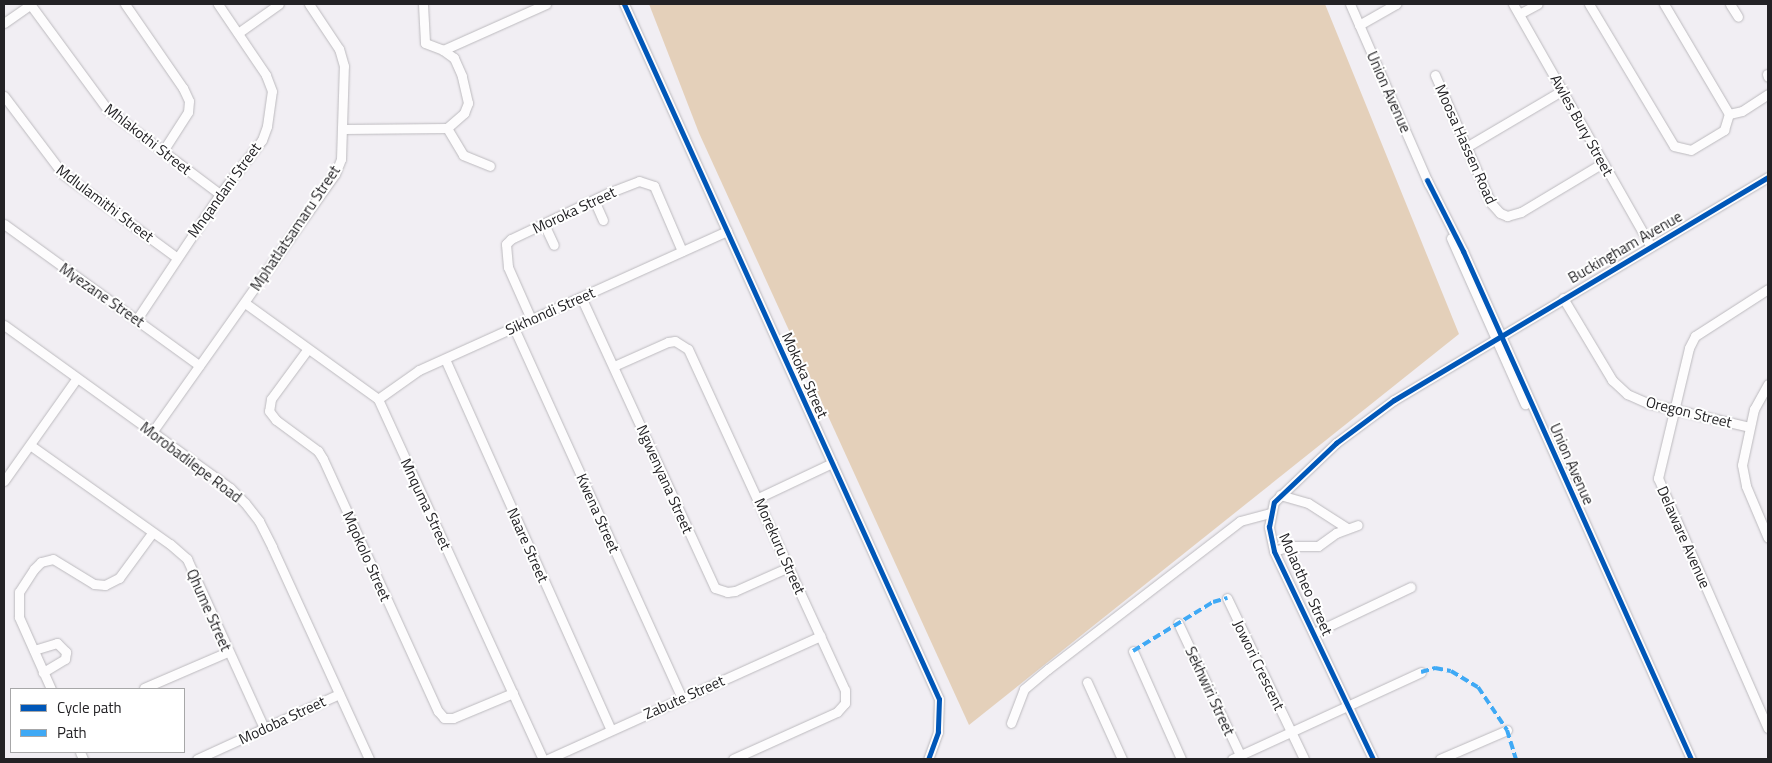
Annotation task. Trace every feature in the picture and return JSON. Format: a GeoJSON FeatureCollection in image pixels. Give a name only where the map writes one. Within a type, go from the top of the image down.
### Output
{"type":"FeatureCollection","features":[{"type":"Feature","properties":{"kind":"street"},"geometry":{"type":"LineString","coordinates":[[4,23],[30,4]]}},
{"type":"Feature","properties":{"kind":"street","name":"Mhlakothi Street"},"geometry":{"type":"LineString","coordinates":[[30,4],[99,100],[220,194]]}},
{"type":"Feature","properties":{"kind":"street"},"geometry":{"type":"LineString","coordinates":[[125,4],[183,88],[189,101],[188,112],[163,151]]}},
{"type":"Feature","properties":{"kind":"street","name":"Mnqandani Street"},"geometry":{"type":"LineString","coordinates":[[137,319],[176,257],[220,194],[262,140],[271,106],[272,91],[266,74],[218,4]]}},
{"type":"Feature","properties":{"kind":"street"},"geometry":{"type":"LineString","coordinates":[[238,33],[280,4]]}},
{"type":"Feature","properties":{"kind":"street","name":"Mphatlatsamaru Street"},"geometry":{"type":"LineString","coordinates":[[153,432],[335,174],[341,159],[344,129],[344,66],[339,49],[309,4]]}},
{"type":"Feature","properties":{"kind":"street"},"geometry":{"type":"LineString","coordinates":[[344,129],[447,128],[464,113],[468,103],[462,76],[454,58],[444,50],[425,43],[423,4]]}},
{"type":"Feature","properties":{"kind":"street","name":"Mokoka Street"},"geometry":{"type":"LineString","coordinates":[[624,4],[939,699],[938,732],[928,759]]}},
{"type":"Feature","properties":{"kind":"street","name":"Union Avenue"},"geometry":{"type":"LineString","coordinates":[[1350,4],[1497,338],[1562,472],[1691,759]]}},
{"type":"Feature","properties":{"kind":"street"},"geometry":{"type":"LineString","coordinates":[[1360,25],[1396,4]]}},
{"type":"Feature","properties":{"kind":"street","name":"Awles Bury Street"},"geometry":{"type":"LineString","coordinates":[[1513,4],[1651,246]]}},
{"type":"Feature","properties":{"kind":"street"},"geometry":{"type":"LineString","coordinates":[[1519,14],[1538,4]]}},
{"type":"Feature","properties":{"kind":"street"},"geometry":{"type":"LineString","coordinates":[[1589,4],[1674,146],[1690,150],[1724,130],[1729,114],[1664,4]]}},
{"type":"Feature","properties":{"kind":"street"},"geometry":{"type":"LineString","coordinates":[[1730,4],[1738,17]]}},
{"type":"Feature","properties":{"kind":"street"},"geometry":{"type":"LineString","coordinates":[[444,50],[541,5]]}},
{"type":"Feature","properties":{"kind":"street","name":"Moosa Hassen Road"},"geometry":{"type":"LineString","coordinates":[[1435,75],[1468,146],[1491,203],[1507,216],[1521,212],[1603,163]]}},
{"type":"Feature","properties":{"kind":"street"},"geometry":{"type":"LineString","coordinates":[[1468,146],[1563,90]]}},
{"type":"Feature","properties":{"kind":"street"},"geometry":{"type":"LineString","coordinates":[[1729,114],[1742,111],[1768,94]]}},
{"type":"Feature","properties":{"kind":"street","name":"Mdlulamithi Street"},"geometry":{"type":"LineString","coordinates":[[4,96],[62,174],[176,257]]}},
{"type":"Feature","properties":{"kind":"street"},"geometry":{"type":"LineString","coordinates":[[447,128],[463,155],[490,166]]}},
{"type":"Feature","properties":{"kind":"street","name":"Buckingham Avenue"},"geometry":{"type":"LineString","coordinates":[[1497,338],[1768,177]]}},
{"type":"Feature","properties":{"kind":"street","name":"Moroka Street"},"geometry":{"type":"LineString","coordinates":[[531,319],[508,267],[504,247],[511,239],[639,180],[654,186],[682,252]]}},
{"type":"Feature","properties":{"kind":"street"},"geometry":{"type":"LineString","coordinates":[[594,200],[603,220]]}},
{"type":"Feature","properties":{"kind":"street","name":"Myezane Street"},"geometry":{"type":"LineString","coordinates":[[4,224],[199,365]]}},
{"type":"Feature","properties":{"kind":"street"},"geometry":{"type":"LineString","coordinates":[[544,224],[554,245]]}},
{"type":"Feature","properties":{"kind":"street","name":"Sikhondi Street"},"geometry":{"type":"LineString","coordinates":[[378,400],[420,370],[727,231]]}},
{"type":"Feature","properties":{"kind":"street","name":"Delaware Avenue"},"geometry":{"type":"LineString","coordinates":[[1768,289],[1695,336],[1673,409],[1661,458],[1659,483],[1768,728]]}},
{"type":"Feature","properties":{"kind":"street","name":"Ngwenyana Street"},"geometry":{"type":"LineString","coordinates":[[581,297],[715,588],[727,592],[735,591],[789,567]]}},
{"type":"Feature","properties":{"kind":"street","name":"Oregon Street"},"geometry":{"type":"LineString","coordinates":[[1563,298],[1612,380],[1636,399],[1749,427]]}},
{"type":"Feature","properties":{"kind":"street"},"geometry":{"type":"LineString","coordinates":[[245,303],[378,400]]}},
{"type":"Feature","properties":{"kind":"street","name":"Morobadilepe Road"},"geometry":{"type":"LineString","coordinates":[[4,325],[230,488],[259,521],[369,759]]}},
{"type":"Feature","properties":{"kind":"street","name":"Kwena Street"},"geometry":{"type":"LineString","coordinates":[[514,328],[682,698]]}},
{"type":"Feature","properties":{"kind":"street"},"geometry":{"type":"LineString","coordinates":[[1011,723],[1024,689],[1048,669],[1240,521],[1270,513],[1280,495],[1364,421],[1497,338]]}},
{"type":"Feature","properties":{"kind":"street","name":"Morekuru Street"},"geometry":{"type":"LineString","coordinates":[[614,366],[668,342],[675,341],[688,349],[845,690],[844,705],[837,712],[733,759]]}},
{"type":"Feature","properties":{"kind":"street","name":"Mqokolo Street"},"geometry":{"type":"LineString","coordinates":[[307,350],[271,399],[270,411],[276,420],[318,451],[323,459],[438,711],[444,718],[453,718],[513,693]]}},
{"type":"Feature","properties":{"kind":"street","name":"Naare Street"},"geometry":{"type":"LineString","coordinates":[[445,359],[611,730]]}},
{"type":"Feature","properties":{"kind":"street"},"geometry":{"type":"LineString","coordinates":[[4,481],[77,378]]}},
{"type":"Feature","properties":{"kind":"street"},"geometry":{"type":"LineString","coordinates":[[1768,384],[1758,400],[1743,454],[1743,474],[1768,538]]}},
{"type":"Feature","properties":{"kind":"street","name":"Mnquma Street"},"geometry":{"type":"LineString","coordinates":[[378,400],[543,759]]}},
{"type":"Feature","properties":{"kind":"street","name":"Qhume Street"},"geometry":{"type":"LineString","coordinates":[[30,445],[187,559],[227,652],[264,728]]}},
{"type":"Feature","properties":{"kind":"street"},"geometry":{"type":"LineString","coordinates":[[758,498],[832,463]]}},
{"type":"Feature","properties":{"kind":"street"},"geometry":{"type":"LineString","coordinates":[[1280,495],[1308,504],[1347,528]]}},
{"type":"Feature","properties":{"kind":"street","name":"Molaotheo Street"},"geometry":{"type":"LineString","coordinates":[[1270,513],[1270,534],[1274,551],[1373,759]]}},
{"type":"Feature","properties":{"kind":"street"},"geometry":{"type":"LineString","coordinates":[[1274,551],[1290,546],[1318,546],[1347,528],[1358,525]]}},
{"type":"Feature","properties":{"kind":"street"},"geometry":{"type":"LineString","coordinates":[[51,688],[16,604],[19,592],[34,569],[41,562],[53,559],[94,584],[105,585],[119,578],[152,532]]}},
{"type":"Feature","properties":{"kind":"street"},"geometry":{"type":"LineString","coordinates":[[1314,633],[1412,587]]}},
{"type":"Feature","properties":{"kind":"street","name":"Jowori Crescent"},"geometry":{"type":"LineString","coordinates":[[1227,598],[1304,759]]}},
{"type":"Feature","properties":{"kind":"street","name":"Sekhwiri Street"},"geometry":{"type":"LineString","coordinates":[[1178,623],[1238,758]]}},
{"type":"Feature","properties":{"kind":"street","name":"Zabute Street"},"geometry":{"type":"LineString","coordinates":[[548,759],[820,636]]}},
{"type":"Feature","properties":{"kind":"street"},"geometry":{"type":"LineString","coordinates":[[34,650],[57,643],[66,652],[65,659],[43,672]]}},
{"type":"Feature","properties":{"kind":"street"},"geometry":{"type":"LineString","coordinates":[[1133,651],[1181,759]]}},
{"type":"Feature","properties":{"kind":"street"},"geometry":{"type":"LineString","coordinates":[[144,688],[227,652]]}},
{"type":"Feature","properties":{"kind":"street"},"geometry":{"type":"LineString","coordinates":[[1238,758],[1421,672]]}},
{"type":"Feature","properties":{"kind":"street"},"geometry":{"type":"LineString","coordinates":[[1087,682],[1122,759]]}},
{"type":"Feature","properties":{"kind":"street","name":"Modoba Street"},"geometry":{"type":"LineString","coordinates":[[197,759],[340,694]]}},
{"type":"Feature","properties":{"kind":"street"},"geometry":{"type":"LineString","coordinates":[[1440,759],[1507,730]]}},
{"type":"Feature","properties":{"kind":"shaded area"},"geometry":{"type":"Polygon","coordinates":[[[649,4],[1325,4],[1459,334],[969,725],[699,133],[649,4]]]}},
{"type":"Feature","properties":{"kind":"marked path"},"geometry":{"type":"LineString","coordinates":[[1133,651],[1213,602],[1227,598]]}},
{"type":"Feature","properties":{"kind":"marked path"},"geometry":{"type":"LineString","coordinates":[[1421,672],[1435,668],[1451,671],[1478,687],[1507,730],[1516,759]]}},
{"type":"Feature","properties":{"kind":"cycle path"},"geometry":{"type":"LineString","coordinates":[[624,4],[939,699],[938,732],[928,759]]}},
{"type":"Feature","properties":{"kind":"cycle path"},"geometry":{"type":"LineString","coordinates":[[1373,759],[1274,551],[1269,527],[1274,502],[1336,443],[1394,400],[1768,177]]}},
{"type":"Feature","properties":{"kind":"cycle path"},"geometry":{"type":"LineString","coordinates":[[1427,180],[1463,251],[1691,759]]}}]}
